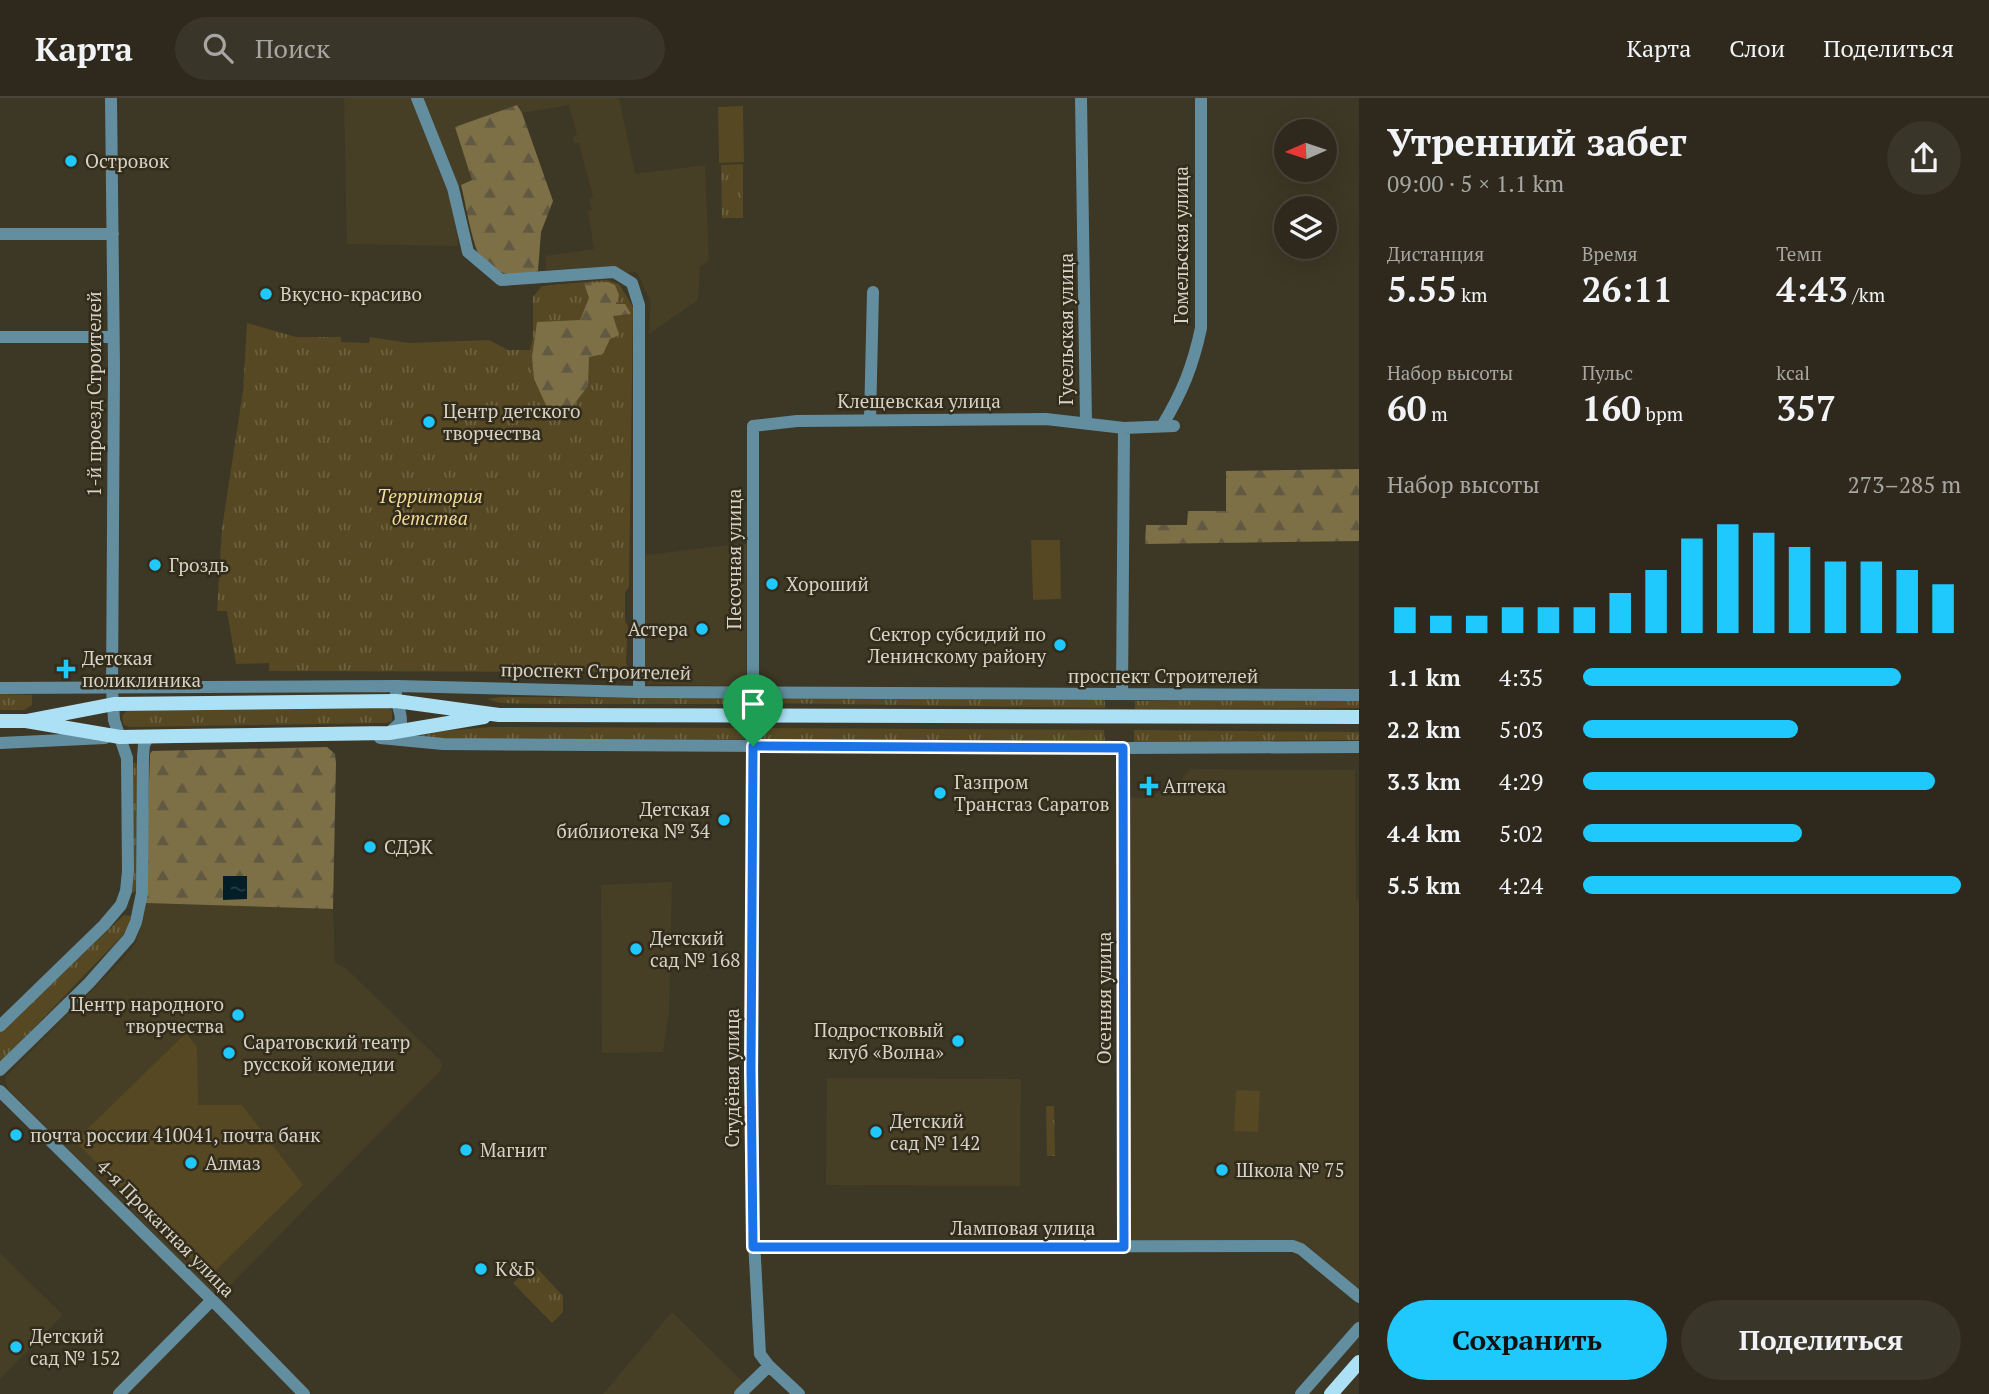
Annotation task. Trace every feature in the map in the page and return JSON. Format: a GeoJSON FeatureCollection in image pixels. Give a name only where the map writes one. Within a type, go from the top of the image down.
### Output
{"type":"FeatureCollection","features":[{"type":"Feature","properties":{"kind":"main road","name":"проспект Строителей"},"geometry":{"type":"LineString","coordinates":[[26,721],[113,697],[396,702],[499,715],[1359,717]]}},
{"type":"Feature","properties":{"kind":"main road","name":"проспект Строителей"},"geometry":{"type":"LineString","coordinates":[[0,721],[26,721],[120,737],[348,735],[389,733],[499,715]]}},
{"type":"Feature","properties":{"kind":"main road"},"geometry":{"type":"LineString","coordinates":[[1331,1394],[1359,1362]]}},
{"type":"Feature","properties":{"kind":"street","name":"1-й проезд Строителей"},"geometry":{"type":"LineString","coordinates":[[0,1026],[104,925],[121,905],[126,891],[127,758],[114,720],[113,697],[111,98]]}},
{"type":"Feature","properties":{"kind":"street"},"geometry":{"type":"LineString","coordinates":[[417,98],[453,188],[468,252],[501,280],[614,272],[632,283],[639,305],[639,692]]}},
{"type":"Feature","properties":{"kind":"street","name":"Гусельская улица"},"geometry":{"type":"LineString","coordinates":[[1081,98],[1086,423],[1124,428],[1168,426]]}},
{"type":"Feature","properties":{"kind":"street","name":"Гомельская улица"},"geometry":{"type":"LineString","coordinates":[[1168,426],[1194,362],[1201,328],[1201,98]]}},
{"type":"Feature","properties":{"kind":"street"},"geometry":{"type":"LineString","coordinates":[[0,234],[113,234]]}},
{"type":"Feature","properties":{"kind":"street"},"geometry":{"type":"LineString","coordinates":[[870,420],[873,292]]}},
{"type":"Feature","properties":{"kind":"street"},"geometry":{"type":"LineString","coordinates":[[0,337],[113,337]]}},
{"type":"Feature","properties":{"kind":"street","name":"Клещевская улица"},"geometry":{"type":"LineString","coordinates":[[754,426],[774,422],[870,420],[1046,419],[1086,423]]}},
{"type":"Feature","properties":{"kind":"street","name":"Песочная улица"},"geometry":{"type":"LineString","coordinates":[[753,692],[754,426]]}},
{"type":"Feature","properties":{"kind":"street"},"geometry":{"type":"LineString","coordinates":[[1122,694],[1124,428]]}},
{"type":"Feature","properties":{"kind":"street"},"geometry":{"type":"LineString","coordinates":[[389,733],[401,722],[401,710],[396,702],[397,686]]}},
{"type":"Feature","properties":{"kind":"street","name":"проспект Строителей"},"geometry":{"type":"LineString","coordinates":[[0,688],[113,697],[397,686],[639,692],[1359,695]]}},
{"type":"Feature","properties":{"kind":"street","name":"проспект Строителей"},"geometry":{"type":"LineString","coordinates":[[348,735],[443,744],[1359,747]]}},
{"type":"Feature","properties":{"kind":"street","name":"проспект Строителей"},"geometry":{"type":"LineString","coordinates":[[0,743],[120,737]]}},
{"type":"Feature","properties":{"kind":"street"},"geometry":{"type":"LineString","coordinates":[[0,1070],[89,983],[129,938],[142,893],[143,757],[148,737]]}},
{"type":"Feature","properties":{"kind":"street","name":"Студёная улица"},"geometry":{"type":"LineString","coordinates":[[753,746],[753,1247],[760,1353],[769,1366]]}},
{"type":"Feature","properties":{"kind":"street","name":"Осенняя улица"},"geometry":{"type":"LineString","coordinates":[[1123,748],[1124,1247]]}},
{"type":"Feature","properties":{"kind":"street","name":"4-я Прокатная улица"},"geometry":{"type":"LineString","coordinates":[[0,1091],[304,1394]]}},
{"type":"Feature","properties":{"kind":"street","name":"Ламповая улица"},"geometry":{"type":"LineString","coordinates":[[753,1247],[1293,1246],[1301,1249],[1359,1297]]}},
{"type":"Feature","properties":{"kind":"street"},"geometry":{"type":"LineString","coordinates":[[119,1394],[212,1300]]}},
{"type":"Feature","properties":{"kind":"street"},"geometry":{"type":"LineString","coordinates":[[1301,1394],[1359,1328]]}},
{"type":"Feature","properties":{"kind":"street"},"geometry":{"type":"LineString","coordinates":[[740,1394],[769,1366],[799,1394]]}},
{"type":"Feature","properties":{"kind":"shaded area"},"geometry":{"type":"Polygon","coordinates":[[[344,98],[619,98],[635,174],[705,165],[709,260],[700,267],[698,300],[649,334],[651,303],[637,272],[627,273],[612,266],[546,270],[545,256],[594,249],[588,212],[592,210],[589,199],[593,197],[579,143],[574,143],[573,137],[577,135],[569,105],[522,113],[517,105],[472,180],[455,188],[458,246],[347,244],[344,98]]]}},
{"type":"Feature","properties":{"kind":"shaded area"},"geometry":{"type":"Polygon","coordinates":[[[747,544],[744,684],[648,684],[642,670],[643,559],[646,555],[747,544]]]}},
{"type":"Feature","properties":{"kind":"shaded area"},"geometry":{"type":"Polygon","coordinates":[[[1190,769],[1355,770],[1356,900],[1359,901],[1359,1291],[1306,1244],[1132,1241],[1129,1237],[1129,797],[1148,798],[1182,779],[1190,769]]]}},
{"type":"Feature","properties":{"kind":"shaded area","name":"Детский сад № 168"},"geometry":{"type":"Polygon","coordinates":[[[672,882],[669,1013],[663,1052],[602,1053],[601,885],[672,882]]]}},
{"type":"Feature","properties":{"kind":"shaded area"},"geometry":{"type":"Polygon","coordinates":[[[145,903],[333,909],[335,963],[347,969],[441,1061],[442,1066],[221,1295],[215,1295],[8,1089],[5,1080],[120,962],[137,941],[145,903]]]}},
{"type":"Feature","properties":{"kind":"shaded area"},"geometry":{"type":"Polygon","coordinates":[[[827,1078],[1021,1079],[1020,1186],[826,1185],[827,1078]]]}},
{"type":"Feature","properties":{"kind":"shaded area","name":"Детский сад № 152"},"geometry":{"type":"Polygon","coordinates":[[[0,1253],[63,1315],[0,1379],[0,1253]]]}},
{"type":"Feature","properties":{"kind":"shaded area"},"geometry":{"type":"Polygon","coordinates":[[[672,1312],[744,1383],[733,1394],[603,1394],[672,1312]]]}},
{"type":"Feature","properties":{"kind":"green space"},"geometry":{"type":"Polygon","coordinates":[[[517,105],[553,201],[541,232],[538,271],[523,275],[497,271],[479,255],[461,185],[472,180],[455,127],[517,105]]]}},
{"type":"Feature","properties":{"kind":"green space"},"geometry":{"type":"Polygon","coordinates":[[[743,106],[744,162],[719,163],[718,107],[743,106]]]}},
{"type":"Feature","properties":{"kind":"green space"},"geometry":{"type":"Polygon","coordinates":[[[743,164],[743,218],[722,218],[721,165],[743,164]]]}},
{"type":"Feature","properties":{"kind":"green space","name":"Территория детства"},"geometry":{"type":"Polygon","coordinates":[[[607,280],[619,284],[633,307],[629,587],[625,592],[628,672],[269,671],[269,663],[236,664],[227,611],[217,611],[222,528],[243,391],[247,323],[296,337],[341,337],[341,342],[369,343],[370,337],[409,343],[489,340],[508,350],[530,350],[533,337],[533,297],[542,286],[607,280]]]}},
{"type":"Feature","properties":{"kind":"green space"},"geometry":{"type":"Polygon","coordinates":[[[608,282],[615,285],[619,295],[616,304],[625,304],[631,314],[613,316],[619,335],[610,339],[603,354],[589,357],[588,386],[564,417],[551,416],[534,379],[532,357],[537,322],[580,320],[589,298],[584,283],[608,282]]]}},
{"type":"Feature","properties":{"kind":"green space"},"geometry":{"type":"Polygon","coordinates":[[[422,345],[458,345],[458,358],[422,358],[422,345]]]}},
{"type":"Feature","properties":{"kind":"green space"},"geometry":{"type":"Polygon","coordinates":[[[1359,469],[1359,541],[1145,544],[1146,525],[1187,525],[1188,511],[1226,511],[1226,471],[1359,469]]]}},
{"type":"Feature","properties":{"kind":"green space"},"geometry":{"type":"Polygon","coordinates":[[[1031,540],[1060,540],[1061,599],[1033,600],[1031,540]]]}},
{"type":"Feature","properties":{"kind":"green space"},"geometry":{"type":"Polygon","coordinates":[[[0,694],[32,695],[32,705],[24,710],[0,710],[0,694]]]}},
{"type":"Feature","properties":{"kind":"green space"},"geometry":{"type":"Polygon","coordinates":[[[744,698],[744,704],[538,704],[501,703],[487,699],[744,698]]]}},
{"type":"Feature","properties":{"kind":"green space"},"geometry":{"type":"Polygon","coordinates":[[[760,698],[1105,700],[1105,708],[760,703],[760,698]]]}},
{"type":"Feature","properties":{"kind":"green space"},"geometry":{"type":"Polygon","coordinates":[[[1135,701],[1359,701],[1359,708],[1135,709],[1135,701]]]}},
{"type":"Feature","properties":{"kind":"green space"},"geometry":{"type":"Polygon","coordinates":[[[386,707],[392,710],[392,721],[387,723],[130,727],[124,725],[122,718],[129,709],[386,707]]]}},
{"type":"Feature","properties":{"kind":"green space"},"geometry":{"type":"Polygon","coordinates":[[[490,727],[744,728],[744,739],[444,741],[418,736],[490,727]]]}},
{"type":"Feature","properties":{"kind":"green space"},"geometry":{"type":"Polygon","coordinates":[[[760,728],[1104,730],[1105,742],[760,739],[760,728]]]}},
{"type":"Feature","properties":{"kind":"green space"},"geometry":{"type":"Polygon","coordinates":[[[1134,730],[1359,732],[1359,740],[1134,742],[1134,730]]]}},
{"type":"Feature","properties":{"kind":"green space"},"geometry":{"type":"Polygon","coordinates":[[[327,747],[335,754],[336,763],[333,909],[145,903],[152,751],[327,747]]]}},
{"type":"Feature","properties":{"kind":"green space"},"geometry":{"type":"Polygon","coordinates":[[[132,762],[138,764],[136,891],[133,893],[131,891],[132,762]]]}},
{"type":"Feature","properties":{"kind":"green space"},"geometry":{"type":"Polygon","coordinates":[[[124,915],[131,916],[122,936],[0,1063],[0,1033],[124,915]]]}},
{"type":"Feature","properties":{"kind":"green space","name":"Алмаз"},"geometry":{"type":"Polygon","coordinates":[[[186,1033],[197,1047],[198,1105],[242,1105],[303,1185],[209,1277],[75,1141],[186,1033]]]}},
{"type":"Feature","properties":{"kind":"green space"},"geometry":{"type":"Polygon","coordinates":[[[1236,1090],[1260,1091],[1258,1132],[1234,1131],[1236,1090]]]}},
{"type":"Feature","properties":{"kind":"green space"},"geometry":{"type":"Polygon","coordinates":[[[1046,1106],[1054,1106],[1055,1156],[1047,1156],[1046,1106]]]}},
{"type":"Feature","properties":{"kind":"green space"},"geometry":{"type":"Polygon","coordinates":[[[534,1265],[563,1296],[563,1312],[552,1323],[513,1283],[534,1265]]]}},
{"type":"Feature","properties":{"kind":"water"},"geometry":{"type":"Polygon","coordinates":[[[223,876],[247,876],[247,899],[223,900],[223,876]]]}},
{"type":"Feature","properties":{"kind":"place","name":"Островок"},"geometry":{"type":"Point","coordinates":[71,161]}},
{"type":"Feature","properties":{"kind":"place","name":"Вкусно-красиво"},"geometry":{"type":"Point","coordinates":[266,294]}},
{"type":"Feature","properties":{"kind":"place","name":"Центр детского творчества"},"geometry":{"type":"Point","coordinates":[429,422]}},
{"type":"Feature","properties":{"kind":"place","name":"Гроздь"},"geometry":{"type":"Point","coordinates":[155,565]}},
{"type":"Feature","properties":{"kind":"place","name":"Хороший"},"geometry":{"type":"Point","coordinates":[772,584]}},
{"type":"Feature","properties":{"kind":"place","name":"Астера"},"geometry":{"type":"Point","coordinates":[702,629]}},
{"type":"Feature","properties":{"kind":"place","name":"Сектор субсидий по Ленинскому району"},"geometry":{"type":"Point","coordinates":[1060,645]}},
{"type":"Feature","properties":{"kind":"place","name":"Детская поликлиника"},"geometry":{"type":"Point","coordinates":[66,669]}},
{"type":"Feature","properties":{"kind":"place","name":"Аптека"},"geometry":{"type":"Point","coordinates":[1149,786]}},
{"type":"Feature","properties":{"kind":"place","name":"Газпром Трансгаз Саратов"},"geometry":{"type":"Point","coordinates":[940,793]}},
{"type":"Feature","properties":{"kind":"place","name":"Детская библиотека № 34"},"geometry":{"type":"Point","coordinates":[724,820]}},
{"type":"Feature","properties":{"kind":"place","name":"СДЭК"},"geometry":{"type":"Point","coordinates":[370,847]}},
{"type":"Feature","properties":{"kind":"place","name":"Детский сад № 168"},"geometry":{"type":"Point","coordinates":[636,949]}},
{"type":"Feature","properties":{"kind":"place","name":"Центр народного творчества"},"geometry":{"type":"Point","coordinates":[238,1015]}},
{"type":"Feature","properties":{"kind":"place","name":"Подростковый клуб «Волна»"},"geometry":{"type":"Point","coordinates":[958,1041]}},
{"type":"Feature","properties":{"kind":"place","name":"Саратовский театр русской комедии"},"geometry":{"type":"Point","coordinates":[229,1053]}},
{"type":"Feature","properties":{"kind":"place","name":"Детский сад № 142"},"geometry":{"type":"Point","coordinates":[876,1132]}},
{"type":"Feature","properties":{"kind":"place","name":"почта россии 410041, почта банк"},"geometry":{"type":"Point","coordinates":[16,1135]}},
{"type":"Feature","properties":{"kind":"place","name":"Магнит"},"geometry":{"type":"Point","coordinates":[466,1150]}},
{"type":"Feature","properties":{"kind":"place","name":"Алмаз"},"geometry":{"type":"Point","coordinates":[191,1163]}},
{"type":"Feature","properties":{"kind":"place","name":"Школа № 75"},"geometry":{"type":"Point","coordinates":[1222,1170]}},
{"type":"Feature","properties":{"kind":"place","name":"К&Б"},"geometry":{"type":"Point","coordinates":[481,1269]}},
{"type":"Feature","properties":{"kind":"place","name":"Детский сад № 152"},"geometry":{"type":"Point","coordinates":[16,1347]}},
{"type":"Feature","properties":{"kind":"route"},"geometry":{"type":"LineString","coordinates":[[753,746],[1123,748],[1124,1247],[753,1247],[753,746]]}}]}
